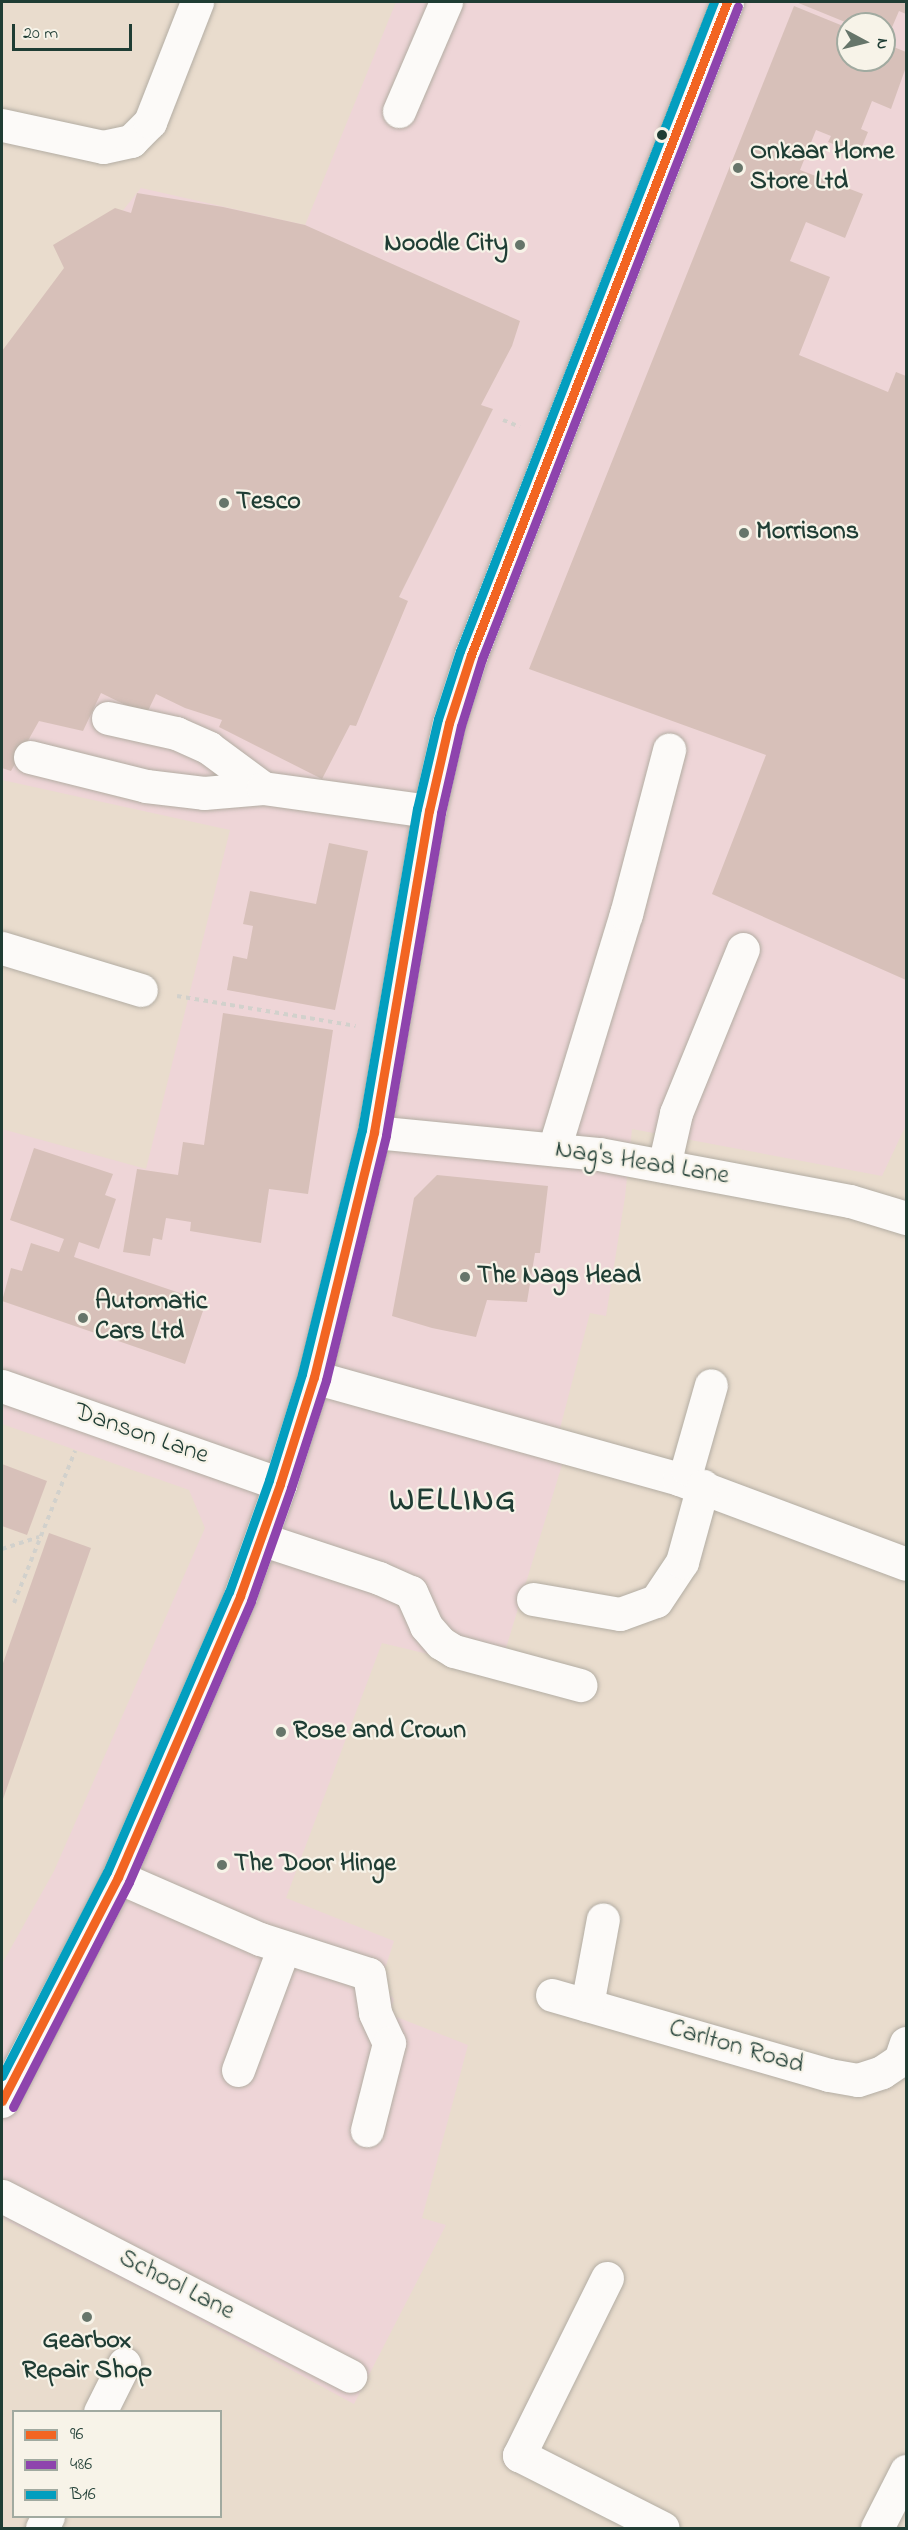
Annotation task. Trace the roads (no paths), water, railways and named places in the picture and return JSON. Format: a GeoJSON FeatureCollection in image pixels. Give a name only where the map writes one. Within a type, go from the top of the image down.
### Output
{"type":"FeatureCollection","features":[{"type":"Feature","properties":{"kind":"street"},"geometry":{"type":"LineString","coordinates":[[2,125],[103,147],[131,141],[150,122],[197,2]]}},
{"type":"Feature","properties":{"kind":"street"},"geometry":{"type":"LineString","coordinates":[[399,111],[446,2]]}},
{"type":"Feature","properties":{"kind":"street"},"geometry":{"type":"LineString","coordinates":[[2,2101],[118,1877],[240,1596],[280,1484],[314,1377],[374,1132],[393,1032],[429,811],[450,723],[471,655],[727,2]]}},
{"type":"Feature","properties":{"kind":"street"},"geometry":{"type":"LineString","coordinates":[[108,718],[176,733],[209,748],[263,788]]}},
{"type":"Feature","properties":{"kind":"street"},"geometry":{"type":"LineString","coordinates":[[554,1149],[626,914],[669,750]]}},
{"type":"Feature","properties":{"kind":"street"},"geometry":{"type":"LineString","coordinates":[[30,757],[146,786],[204,793],[263,788],[429,811]]}},
{"type":"Feature","properties":{"kind":"street"},"geometry":{"type":"LineString","coordinates":[[2,948],[141,990]]}},
{"type":"Feature","properties":{"kind":"street"},"geometry":{"type":"LineString","coordinates":[[664,1166],[676,1113],[743,950]]}},
{"type":"Feature","properties":{"kind":"street","name":"Nag's Head Lane"},"geometry":{"type":"LineString","coordinates":[[374,1132],[554,1149],[664,1166],[850,1201],[906,1218]]}},
{"type":"Feature","properties":{"kind":"street"},"geometry":{"type":"LineString","coordinates":[[314,1377],[691,1483],[906,1564]]}},
{"type":"Feature","properties":{"kind":"street"},"geometry":{"type":"LineString","coordinates":[[533,1599],[620,1614],[656,1601],[682,1562],[691,1483],[687,1469],[711,1384]]}},
{"type":"Feature","properties":{"kind":"street","name":"Danson Lane"},"geometry":{"type":"LineString","coordinates":[[2,1386],[280,1484]]}},
{"type":"Feature","properties":{"kind":"street"},"geometry":{"type":"LineString","coordinates":[[261,1539],[380,1578],[411,1592],[426,1626],[441,1643],[454,1651],[580,1685]]}},
{"type":"Feature","properties":{"kind":"street"},"geometry":{"type":"LineString","coordinates":[[118,1877],[284,1947],[369,1974],[375,2013],[389,2043],[367,2130]]}},
{"type":"Feature","properties":{"kind":"street"},"geometry":{"type":"LineString","coordinates":[[587,2005],[603,1919]]}},
{"type":"Feature","properties":{"kind":"street"},"geometry":{"type":"LineString","coordinates":[[238,2070],[284,1947]]}},
{"type":"Feature","properties":{"kind":"street","name":"Carlton Road"},"geometry":{"type":"LineString","coordinates":[[552,1995],[829,2075],[858,2080],[882,2073],[900,2060],[906,2043]]}},
{"type":"Feature","properties":{"kind":"street","name":"School Lane"},"geometry":{"type":"LineString","coordinates":[[2,2196],[350,2376]]}},
{"type":"Feature","properties":{"kind":"street"},"geometry":{"type":"LineString","coordinates":[[607,2278],[519,2455],[663,2529]]}},
{"type":"Feature","properties":{"kind":"street"},"geometry":{"type":"LineString","coordinates":[[101,2410],[124,2364]]}},
{"type":"Feature","properties":{"kind":"street"},"geometry":{"type":"LineString","coordinates":[[877,2529],[906,2471]]}},
{"type":"Feature","properties":{"kind":"place","name":"Onkaar Home Store Ltd"},"geometry":{"type":"Point","coordinates":[738,168]}},
{"type":"Feature","properties":{"kind":"place","name":"Noodle City"},"geometry":{"type":"Point","coordinates":[520,245]}},
{"type":"Feature","properties":{"kind":"place","name":"Tesco"},"geometry":{"type":"Point","coordinates":[224,503]}},
{"type":"Feature","properties":{"kind":"place","name":"Morrisons"},"geometry":{"type":"Point","coordinates":[744,533]}},
{"type":"Feature","properties":{"kind":"place","name":"The Nags Head"},"geometry":{"type":"Point","coordinates":[465,1277]}},
{"type":"Feature","properties":{"kind":"place","name":"Automatic Cars Ltd"},"geometry":{"type":"Point","coordinates":[83,1318]}},
{"type":"Feature","properties":{"kind":"place","name":"Rose and Crown"},"geometry":{"type":"Point","coordinates":[281,1732]}},
{"type":"Feature","properties":{"kind":"place","name":"The Door Hinge"},"geometry":{"type":"Point","coordinates":[222,1865]}},
{"type":"Feature","properties":{"kind":"place","name":"Gearbox Repair Shop"},"geometry":{"type":"Point","coordinates":[87,2317]}},
{"type":"Feature","properties":{"kind":"district","name":"WELLING"},"geometry":{"type":"Point","coordinates":[453,1502]}}]}
